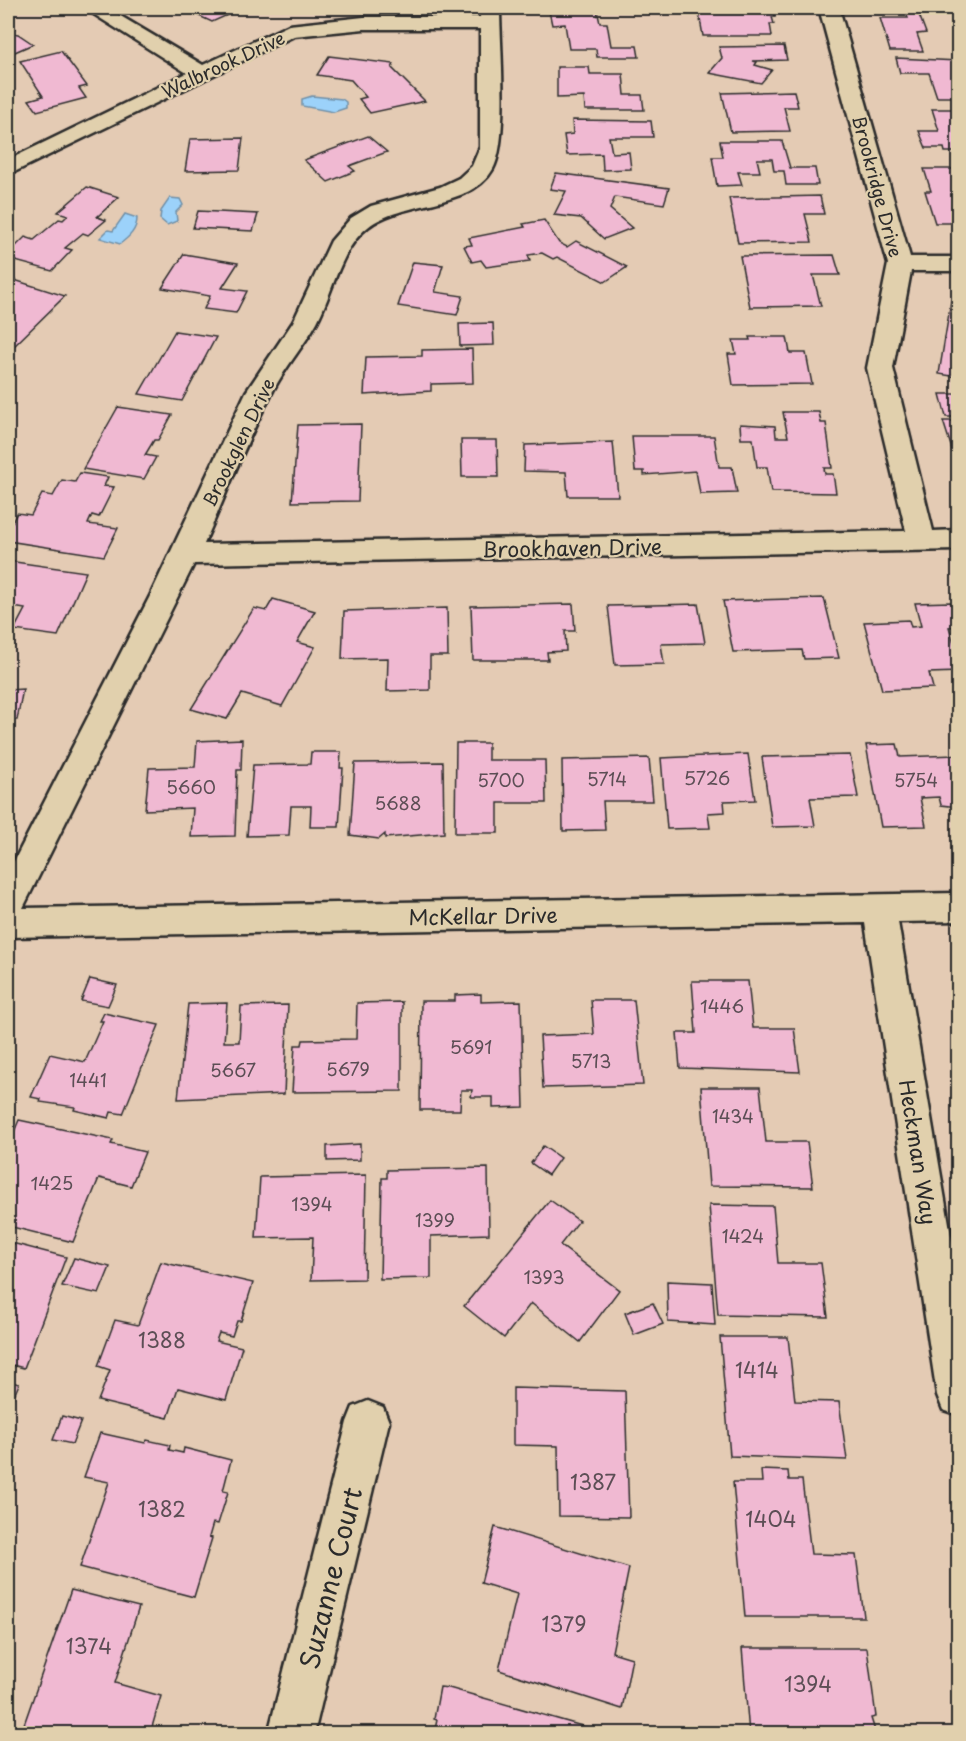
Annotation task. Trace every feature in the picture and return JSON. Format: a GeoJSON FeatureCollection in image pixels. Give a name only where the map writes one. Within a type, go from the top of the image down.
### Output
{"type":"FeatureCollection","features":[{"type":"Feature","properties":{"kind":"street"},"geometry":{"type":"LineString","coordinates":[[94,8],[202,73]]}},
{"type":"Feature","properties":{"kind":"street","name":"Brookridge Drive"},"geometry":{"type":"LineString","coordinates":[[829,8],[900,264],[898,291],[881,346],[880,368],[922,541]]}},
{"type":"Feature","properties":{"kind":"street","name":"Walbrook Drive"},"geometry":{"type":"LineString","coordinates":[[8,168],[290,31],[320,25],[490,15]]}},
{"type":"Feature","properties":{"kind":"street","name":"Brookglen Drive"},"geometry":{"type":"LineString","coordinates":[[8,905],[185,554],[260,390],[305,322],[343,240],[360,221],[384,207],[444,194],[474,180],[488,165],[491,147],[490,15]]}},
{"type":"Feature","properties":{"kind":"street"},"geometry":{"type":"LineString","coordinates":[[900,264],[958,264]]}},
{"type":"Feature","properties":{"kind":"street","name":"Brookhaven Drive"},"geometry":{"type":"LineString","coordinates":[[185,554],[958,540]]}},
{"type":"Feature","properties":{"kind":"street","name":"McKellar Drive"},"geometry":{"type":"LineString","coordinates":[[8,923],[958,907]]}},
{"type":"Feature","properties":{"kind":"street","name":"Heckman Way"},"geometry":{"type":"LineString","coordinates":[[879,908],[958,1395]]}},
{"type":"Feature","properties":{"kind":"street","name":"Suzanne Court"},"geometry":{"type":"LineString","coordinates":[[291,1734],[368,1422]]}},
{"type":"Feature","properties":{"kind":"water"},"geometry":{"type":"Polygon","coordinates":[[[312,96],[342,99],[346,102],[346,108],[334,112],[302,106],[302,99],[312,96]]]}},
{"type":"Feature","properties":{"kind":"water"},"geometry":{"type":"Polygon","coordinates":[[[170,198],[180,199],[183,205],[176,212],[177,221],[167,225],[160,219],[161,211],[170,198]]]}},
{"type":"Feature","properties":{"kind":"water"},"geometry":{"type":"Polygon","coordinates":[[[125,214],[137,218],[134,230],[126,239],[120,244],[100,238],[108,230],[113,231],[125,214]]]}},
{"type":"Feature","properties":{"kind":"building"},"geometry":{"type":"Polygon","coordinates":[[[182,8],[243,8],[212,22],[182,8]]]}},
{"type":"Feature","properties":{"kind":"building"},"geometry":{"type":"Polygon","coordinates":[[[698,8],[773,8],[774,24],[770,24],[772,36],[703,36],[698,8]]]}},
{"type":"Feature","properties":{"kind":"building"},"geometry":{"type":"Polygon","coordinates":[[[904,8],[927,8],[929,12],[918,12],[926,33],[917,34],[923,51],[890,51],[880,18],[908,18],[904,8]]]}},
{"type":"Feature","properties":{"kind":"building"},"geometry":{"type":"Polygon","coordinates":[[[597,10],[600,23],[607,23],[611,46],[637,46],[639,57],[597,57],[596,49],[569,49],[565,24],[552,25],[549,11],[597,10]]]}},
{"type":"Feature","properties":{"kind":"building"},"geometry":{"type":"Polygon","coordinates":[[[12,25],[15,28],[10,33],[18,34],[33,44],[8,55],[8,26],[12,25]]]}},
{"type":"Feature","properties":{"kind":"building"},"geometry":{"type":"Polygon","coordinates":[[[784,46],[787,60],[753,61],[757,62],[755,65],[772,70],[761,83],[709,73],[722,58],[719,47],[784,46]]]}},
{"type":"Feature","properties":{"kind":"building"},"geometry":{"type":"Polygon","coordinates":[[[61,51],[87,86],[79,88],[86,98],[37,111],[29,100],[43,96],[20,61],[61,51]]]}},
{"type":"Feature","properties":{"kind":"building"},"geometry":{"type":"Polygon","coordinates":[[[329,56],[394,64],[392,68],[425,101],[370,113],[359,99],[366,97],[351,80],[317,75],[329,56]]]}},
{"type":"Feature","properties":{"kind":"building"},"geometry":{"type":"Polygon","coordinates":[[[896,58],[958,61],[958,97],[937,97],[929,73],[900,73],[896,58]]]}},
{"type":"Feature","properties":{"kind":"building"},"geometry":{"type":"Polygon","coordinates":[[[557,67],[589,67],[590,74],[623,74],[625,95],[642,95],[644,110],[585,110],[584,97],[557,98],[557,67]]]}},
{"type":"Feature","properties":{"kind":"building"},"geometry":{"type":"Polygon","coordinates":[[[794,91],[798,107],[784,107],[790,131],[731,132],[722,93],[794,91]]]}},
{"type":"Feature","properties":{"kind":"building"},"geometry":{"type":"Polygon","coordinates":[[[932,109],[958,109],[958,152],[945,152],[944,148],[926,148],[919,131],[939,131],[932,109]]]}},
{"type":"Feature","properties":{"kind":"building"},"geometry":{"type":"Polygon","coordinates":[[[572,120],[651,121],[653,137],[609,137],[612,153],[629,152],[631,169],[603,170],[602,154],[567,155],[564,135],[573,134],[572,120]]]}},
{"type":"Feature","properties":{"kind":"building"},"geometry":{"type":"Polygon","coordinates":[[[368,136],[387,152],[349,166],[355,171],[328,182],[304,160],[368,136]]]}},
{"type":"Feature","properties":{"kind":"building"},"geometry":{"type":"Polygon","coordinates":[[[243,138],[239,170],[185,171],[190,139],[243,138]]]}},
{"type":"Feature","properties":{"kind":"building"},"geometry":{"type":"Polygon","coordinates":[[[720,141],[782,141],[790,168],[815,168],[818,185],[786,185],[784,171],[774,171],[772,159],[757,159],[760,172],[738,172],[742,185],[717,186],[712,157],[723,157],[720,141]]]}},
{"type":"Feature","properties":{"kind":"building"},"geometry":{"type":"Polygon","coordinates":[[[924,169],[958,169],[958,223],[935,223],[925,191],[931,191],[924,169]]]}},
{"type":"Feature","properties":{"kind":"building"},"geometry":{"type":"Polygon","coordinates":[[[556,173],[669,188],[664,204],[615,197],[610,209],[632,228],[604,239],[581,218],[554,215],[566,191],[550,189],[556,173]]]}},
{"type":"Feature","properties":{"kind":"building"},"geometry":{"type":"Polygon","coordinates":[[[87,187],[119,197],[97,217],[106,220],[88,235],[83,233],[65,248],[72,250],[52,271],[8,259],[8,254],[25,237],[34,240],[59,219],[63,220],[68,215],[58,212],[87,187]]]}},
{"type":"Feature","properties":{"kind":"building"},"geometry":{"type":"Polygon","coordinates":[[[820,196],[824,214],[805,214],[812,242],[738,243],[729,198],[820,196]]]}},
{"type":"Feature","properties":{"kind":"building"},"geometry":{"type":"Polygon","coordinates":[[[198,211],[258,214],[253,231],[193,228],[198,211]]]}},
{"type":"Feature","properties":{"kind":"building"},"geometry":{"type":"Polygon","coordinates":[[[544,220],[559,243],[567,247],[576,241],[627,267],[605,282],[557,257],[553,259],[542,253],[528,255],[530,261],[486,267],[481,260],[472,262],[464,246],[472,245],[469,238],[525,227],[523,224],[544,220]]]}},
{"type":"Feature","properties":{"kind":"building"},"geometry":{"type":"Polygon","coordinates":[[[184,254],[238,263],[222,288],[247,291],[236,313],[204,309],[210,296],[162,288],[184,254]]]}},
{"type":"Feature","properties":{"kind":"building"},"geometry":{"type":"Polygon","coordinates":[[[834,255],[840,275],[813,275],[821,306],[750,307],[740,256],[834,255]]]}},
{"type":"Feature","properties":{"kind":"building"},"geometry":{"type":"Polygon","coordinates":[[[413,262],[443,265],[435,292],[463,296],[457,315],[398,306],[413,262]]]}},
{"type":"Feature","properties":{"kind":"building"},"geometry":{"type":"Polygon","coordinates":[[[8,278],[65,296],[8,352],[8,278]]]}},
{"type":"Feature","properties":{"kind":"building"},"geometry":{"type":"Polygon","coordinates":[[[951,301],[958,302],[958,377],[939,374],[951,301]]]}},
{"type":"Feature","properties":{"kind":"building"},"geometry":{"type":"Polygon","coordinates":[[[493,323],[494,345],[460,346],[459,324],[493,323]]]}},
{"type":"Feature","properties":{"kind":"building"},"geometry":{"type":"Polygon","coordinates":[[[175,331],[216,337],[182,401],[139,394],[175,331]]]}},
{"type":"Feature","properties":{"kind":"building"},"geometry":{"type":"Polygon","coordinates":[[[749,337],[787,337],[790,353],[806,353],[812,384],[733,385],[728,354],[736,354],[733,340],[750,340],[749,337]]]}},
{"type":"Feature","properties":{"kind":"building"},"geometry":{"type":"Polygon","coordinates":[[[472,349],[473,383],[431,384],[431,391],[364,395],[366,357],[422,356],[422,350],[472,349]]]}},
{"type":"Feature","properties":{"kind":"building"},"geometry":{"type":"Polygon","coordinates":[[[940,394],[958,394],[958,417],[946,417],[940,394]]]}},
{"type":"Feature","properties":{"kind":"building"},"geometry":{"type":"Polygon","coordinates":[[[118,407],[172,415],[158,440],[154,440],[145,455],[156,457],[144,479],[83,469],[118,407]]]}},
{"type":"Feature","properties":{"kind":"building"},"geometry":{"type":"Polygon","coordinates":[[[783,412],[819,412],[821,423],[826,423],[832,468],[824,468],[825,474],[833,474],[836,493],[771,492],[767,467],[757,467],[753,439],[741,439],[740,424],[775,426],[776,437],[788,437],[783,412]]]}},
{"type":"Feature","properties":{"kind":"building"},"geometry":{"type":"Polygon","coordinates":[[[943,421],[958,421],[958,468],[943,421]]]}},
{"type":"Feature","properties":{"kind":"building"},"geometry":{"type":"Polygon","coordinates":[[[361,424],[358,501],[292,502],[298,425],[361,424]]]}},
{"type":"Feature","properties":{"kind":"building"},"geometry":{"type":"Polygon","coordinates":[[[632,436],[714,436],[719,467],[732,467],[737,493],[700,494],[696,471],[644,475],[644,471],[635,471],[632,436]]]}},
{"type":"Feature","properties":{"kind":"building"},"geometry":{"type":"Polygon","coordinates":[[[461,440],[497,440],[498,477],[462,477],[461,440]]]}},
{"type":"Feature","properties":{"kind":"building"},"geometry":{"type":"Polygon","coordinates":[[[613,442],[618,496],[568,496],[566,472],[524,471],[525,445],[613,442]]]}},
{"type":"Feature","properties":{"kind":"building"},"geometry":{"type":"Polygon","coordinates":[[[80,473],[108,477],[104,486],[114,487],[99,517],[92,515],[88,524],[118,528],[104,556],[8,541],[8,530],[17,513],[31,515],[42,494],[53,496],[62,480],[75,482],[80,473]]]}},
{"type":"Feature","properties":{"kind":"building"},"geometry":{"type":"Polygon","coordinates":[[[8,561],[86,572],[58,636],[14,630],[25,609],[8,606],[8,561]]]}},
{"type":"Feature","properties":{"kind":"building"},"geometry":{"type":"Polygon","coordinates":[[[824,598],[839,658],[804,659],[802,650],[733,652],[723,601],[824,598]]]}},
{"type":"Feature","properties":{"kind":"building"},"geometry":{"type":"Polygon","coordinates":[[[273,599],[315,611],[297,642],[315,647],[282,706],[242,694],[227,719],[191,709],[254,608],[266,611],[273,599]]]}},
{"type":"Feature","properties":{"kind":"building"},"geometry":{"type":"Polygon","coordinates":[[[951,602],[958,626],[949,627],[958,657],[958,672],[929,673],[933,688],[882,690],[864,622],[909,620],[911,627],[921,626],[915,603],[951,602]]]}},
{"type":"Feature","properties":{"kind":"building"},"geometry":{"type":"Polygon","coordinates":[[[573,604],[575,631],[565,631],[566,651],[547,652],[548,660],[473,660],[471,606],[573,604]]]}},
{"type":"Feature","properties":{"kind":"building"},"geometry":{"type":"Polygon","coordinates":[[[698,604],[705,643],[661,644],[664,664],[615,665],[608,606],[698,604]]]}},
{"type":"Feature","properties":{"kind":"building"},"geometry":{"type":"Polygon","coordinates":[[[447,608],[448,656],[430,656],[430,690],[387,691],[388,658],[342,659],[344,611],[447,608]]]}},
{"type":"Feature","properties":{"kind":"building"},"geometry":{"type":"Polygon","coordinates":[[[23,689],[17,720],[8,720],[8,690],[23,689]]]}},
{"type":"Feature","properties":{"kind":"building"},"geometry":{"type":"Polygon","coordinates":[[[242,739],[241,770],[237,770],[235,836],[191,837],[193,808],[145,810],[149,768],[195,767],[197,741],[242,739]]]}},
{"type":"Feature","properties":{"kind":"building"},"geometry":{"type":"Polygon","coordinates":[[[456,743],[488,743],[488,760],[545,760],[546,803],[498,803],[498,833],[455,833],[456,743]]]}},
{"type":"Feature","properties":{"kind":"building"},"geometry":{"type":"Polygon","coordinates":[[[897,744],[900,757],[956,755],[958,807],[941,805],[939,797],[920,798],[926,826],[881,827],[866,745],[897,744]]]}},
{"type":"Feature","properties":{"kind":"building"},"geometry":{"type":"Polygon","coordinates":[[[311,752],[341,752],[340,768],[343,768],[339,827],[310,827],[311,806],[291,806],[289,835],[247,836],[253,765],[310,764],[311,752]]]}},
{"type":"Feature","properties":{"kind":"building"},"geometry":{"type":"Polygon","coordinates":[[[748,754],[755,800],[724,801],[725,812],[708,813],[710,828],[667,829],[661,758],[748,754]]]}},
{"type":"Feature","properties":{"kind":"building"},"geometry":{"type":"Polygon","coordinates":[[[850,755],[858,797],[810,798],[815,826],[772,827],[762,757],[850,755]]]}},
{"type":"Feature","properties":{"kind":"building"},"geometry":{"type":"Polygon","coordinates":[[[649,758],[653,801],[603,801],[605,830],[563,831],[562,760],[649,758]]]}},
{"type":"Feature","properties":{"kind":"building"},"geometry":{"type":"Polygon","coordinates":[[[443,762],[444,833],[385,838],[385,834],[379,839],[350,835],[355,763],[443,762]]]}},
{"type":"Feature","properties":{"kind":"building"},"geometry":{"type":"Polygon","coordinates":[[[90,979],[117,985],[108,1006],[81,1001],[90,979]]]}},
{"type":"Feature","properties":{"kind":"building"},"geometry":{"type":"Polygon","coordinates":[[[692,981],[748,981],[753,1028],[794,1028],[800,1072],[680,1068],[677,1033],[696,1033],[692,981]]]}},
{"type":"Feature","properties":{"kind":"building"},"geometry":{"type":"Polygon","coordinates":[[[481,994],[481,1002],[521,1001],[524,1107],[493,1108],[493,1097],[471,1097],[472,1090],[461,1090],[460,1110],[420,1110],[421,1001],[455,1001],[455,995],[481,994]]]}},
{"type":"Feature","properties":{"kind":"building"},"geometry":{"type":"Polygon","coordinates":[[[591,1000],[634,1000],[643,1085],[543,1088],[540,1036],[594,1034],[591,1000]]]}},
{"type":"Feature","properties":{"kind":"building"},"geometry":{"type":"Polygon","coordinates":[[[402,1002],[402,1091],[292,1092],[295,1045],[302,1045],[303,1040],[356,1039],[357,1003],[402,1002]]]}},
{"type":"Feature","properties":{"kind":"building"},"geometry":{"type":"Polygon","coordinates":[[[227,1003],[224,1042],[239,1042],[241,1006],[288,1005],[284,1094],[178,1099],[188,1004],[227,1003]]]}},
{"type":"Feature","properties":{"kind":"building"},"geometry":{"type":"Polygon","coordinates":[[[104,1013],[159,1025],[123,1114],[111,1112],[109,1118],[74,1110],[75,1107],[40,1102],[41,1099],[31,1097],[50,1054],[85,1062],[103,1021],[100,1021],[104,1013]]]}},
{"type":"Feature","properties":{"kind":"building"},"geometry":{"type":"Polygon","coordinates":[[[701,1087],[760,1087],[766,1142],[807,1142],[813,1187],[709,1186],[701,1087]]]}},
{"type":"Feature","properties":{"kind":"building"},"geometry":{"type":"Polygon","coordinates":[[[19,1120],[113,1140],[111,1144],[145,1152],[131,1186],[99,1178],[73,1242],[8,1226],[8,1146],[19,1120]]]}},
{"type":"Feature","properties":{"kind":"building"},"geometry":{"type":"Polygon","coordinates":[[[360,1144],[360,1160],[327,1161],[327,1146],[360,1144]]]}},
{"type":"Feature","properties":{"kind":"building"},"geometry":{"type":"Polygon","coordinates":[[[543,1146],[560,1158],[548,1175],[531,1163],[543,1146]]]}},
{"type":"Feature","properties":{"kind":"building"},"geometry":{"type":"Polygon","coordinates":[[[488,1168],[489,1234],[431,1236],[431,1278],[380,1279],[382,1178],[387,1178],[387,1170],[488,1168]]]}},
{"type":"Feature","properties":{"kind":"building"},"geometry":{"type":"Polygon","coordinates":[[[366,1175],[364,1279],[311,1280],[313,1237],[256,1238],[260,1177],[366,1175]]]}},
{"type":"Feature","properties":{"kind":"building"},"geometry":{"type":"Polygon","coordinates":[[[550,1200],[579,1221],[560,1245],[619,1290],[580,1342],[531,1303],[504,1338],[464,1306],[550,1200]]]}},
{"type":"Feature","properties":{"kind":"building"},"geometry":{"type":"Polygon","coordinates":[[[709,1205],[773,1206],[778,1263],[821,1263],[828,1317],[718,1315],[709,1205]]]}},
{"type":"Feature","properties":{"kind":"building"},"geometry":{"type":"Polygon","coordinates":[[[8,1242],[66,1257],[24,1368],[8,1364],[8,1242]]]}},
{"type":"Feature","properties":{"kind":"building"},"geometry":{"type":"Polygon","coordinates":[[[74,1258],[110,1267],[99,1294],[62,1286],[74,1258]]]}},
{"type":"Feature","properties":{"kind":"building"},"geometry":{"type":"Polygon","coordinates":[[[161,1262],[253,1283],[241,1321],[237,1321],[232,1336],[219,1333],[216,1341],[242,1347],[226,1400],[178,1388],[168,1418],[98,1401],[110,1370],[98,1366],[115,1320],[138,1325],[161,1262]]]}},
{"type":"Feature","properties":{"kind":"building"},"geometry":{"type":"Polygon","coordinates":[[[667,1281],[712,1283],[715,1325],[668,1322],[667,1281]]]}},
{"type":"Feature","properties":{"kind":"building"},"geometry":{"type":"Polygon","coordinates":[[[653,1303],[663,1324],[634,1335],[625,1313],[653,1303]]]}},
{"type":"Feature","properties":{"kind":"building"},"geometry":{"type":"Polygon","coordinates":[[[720,1337],[788,1337],[795,1401],[839,1402],[847,1460],[730,1456],[720,1337]]]}},
{"type":"Feature","properties":{"kind":"building"},"geometry":{"type":"Polygon","coordinates":[[[8,1381],[19,1384],[8,1410],[8,1381]]]}},
{"type":"Feature","properties":{"kind":"building"},"geometry":{"type":"Polygon","coordinates":[[[513,1388],[625,1391],[629,1517],[559,1516],[558,1446],[513,1445],[513,1388]]]}},
{"type":"Feature","properties":{"kind":"building"},"geometry":{"type":"Polygon","coordinates":[[[62,1416],[81,1421],[72,1444],[53,1440],[62,1416]]]}},
{"type":"Feature","properties":{"kind":"building"},"geometry":{"type":"Polygon","coordinates":[[[100,1433],[145,1443],[147,1440],[170,1445],[169,1450],[183,1453],[184,1448],[231,1460],[223,1491],[228,1492],[218,1524],[213,1523],[209,1537],[212,1538],[194,1597],[80,1567],[109,1482],[84,1477],[100,1433]]]}},
{"type":"Feature","properties":{"kind":"building"},"geometry":{"type":"Polygon","coordinates":[[[761,1470],[788,1471],[789,1480],[802,1480],[811,1554],[856,1555],[864,1617],[745,1617],[733,1482],[762,1482],[761,1470]]]}},
{"type":"Feature","properties":{"kind":"building"},"geometry":{"type":"Polygon","coordinates":[[[495,1527],[629,1568],[612,1652],[632,1658],[622,1709],[499,1670],[517,1594],[481,1583],[495,1527]]]}},
{"type":"Feature","properties":{"kind":"building"},"geometry":{"type":"Polygon","coordinates":[[[71,1590],[139,1607],[115,1683],[161,1696],[150,1734],[34,1734],[22,1730],[71,1590]]]}},
{"type":"Feature","properties":{"kind":"building"},"geometry":{"type":"Polygon","coordinates":[[[742,1648],[867,1648],[876,1717],[871,1718],[876,1734],[749,1734],[742,1648]]]}},
{"type":"Feature","properties":{"kind":"building"},"geometry":{"type":"Polygon","coordinates":[[[440,1687],[610,1734],[434,1734],[437,1720],[434,1719],[440,1687]]]}}]}
